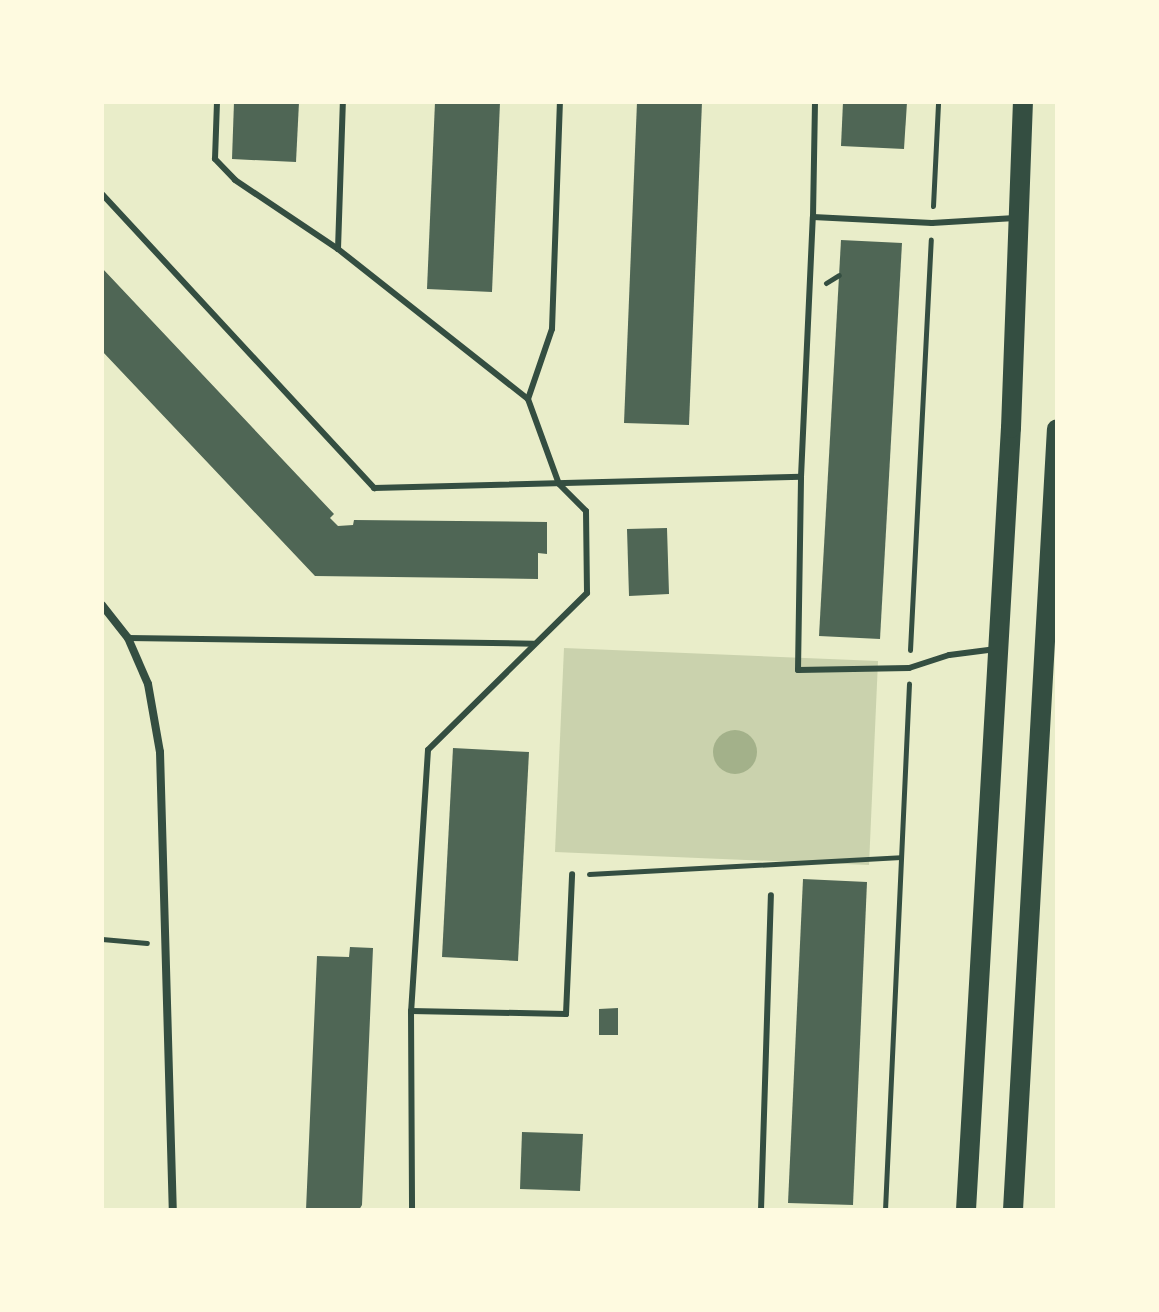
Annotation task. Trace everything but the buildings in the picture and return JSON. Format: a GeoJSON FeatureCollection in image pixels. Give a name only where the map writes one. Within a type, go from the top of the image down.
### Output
{"type":"FeatureCollection","features":[{"type":"Feature","properties":{"kind":"main road"},"geometry":{"type":"LineString","coordinates":[[966,1210],[1023,102]]}},
{"type":"Feature","properties":{"kind":"main road"},"geometry":{"type":"LineString","coordinates":[[1013,1210],[1057,429]]}},
{"type":"Feature","properties":{"kind":"street"},"geometry":{"type":"LineString","coordinates":[[102,605],[128,638],[148,684],[160,752],[168,944],[173,1210]]}},
{"type":"Feature","properties":{"kind":"lane"},"geometry":{"type":"LineString","coordinates":[[217,102],[215,159],[235,180],[338,249],[528,399],[559,484],[586,511],[587,593],[428,750],[411,1011],[412,1210]]}},
{"type":"Feature","properties":{"kind":"lane"},"geometry":{"type":"LineString","coordinates":[[338,249],[343,102]]}},
{"type":"Feature","properties":{"kind":"lane"},"geometry":{"type":"LineString","coordinates":[[528,399],[552,329],[560,102]]}},
{"type":"Feature","properties":{"kind":"lane"},"geometry":{"type":"LineString","coordinates":[[815,102],[801,477],[798,670],[909,668],[949,655],[997,649]]}},
{"type":"Feature","properties":{"kind":"lane"},"geometry":{"type":"LineString","coordinates":[[102,194],[374,488],[801,477]]}},
{"type":"Feature","properties":{"kind":"lane"},"geometry":{"type":"LineString","coordinates":[[813,217],[932,223],[1018,217]]}},
{"type":"Feature","properties":{"kind":"lane"},"geometry":{"type":"LineString","coordinates":[[128,638],[534,644]]}},
{"type":"Feature","properties":{"kind":"lane"},"geometry":{"type":"LineString","coordinates":[[411,1011],[566,1014],[572,874]]}},
{"type":"Feature","properties":{"kind":"lane"},"geometry":{"type":"LineString","coordinates":[[761,1210],[771,895]]}},
{"type":"Feature","properties":{"kind":"path"},"geometry":{"type":"LineString","coordinates":[[572,874],[901,857]]}},
{"type":"Feature","properties":{"kind":"path"},"geometry":{"type":"LineString","coordinates":[[102,939],[168,944]]}},
{"type":"Feature","properties":{"kind":"shaded area"},"geometry":{"type":"Polygon","coordinates":[[[564,648],[878,661],[869,865],[555,852],[564,648]]]}},
{"type":"Feature","properties":{"kind":"shaded area"},"geometry":{"type":"Polygon","coordinates":[[[735,730],[751,736],[757,752],[751,768],[735,774],[719,768],[713,752],[719,736],[735,730]]]}}]}
